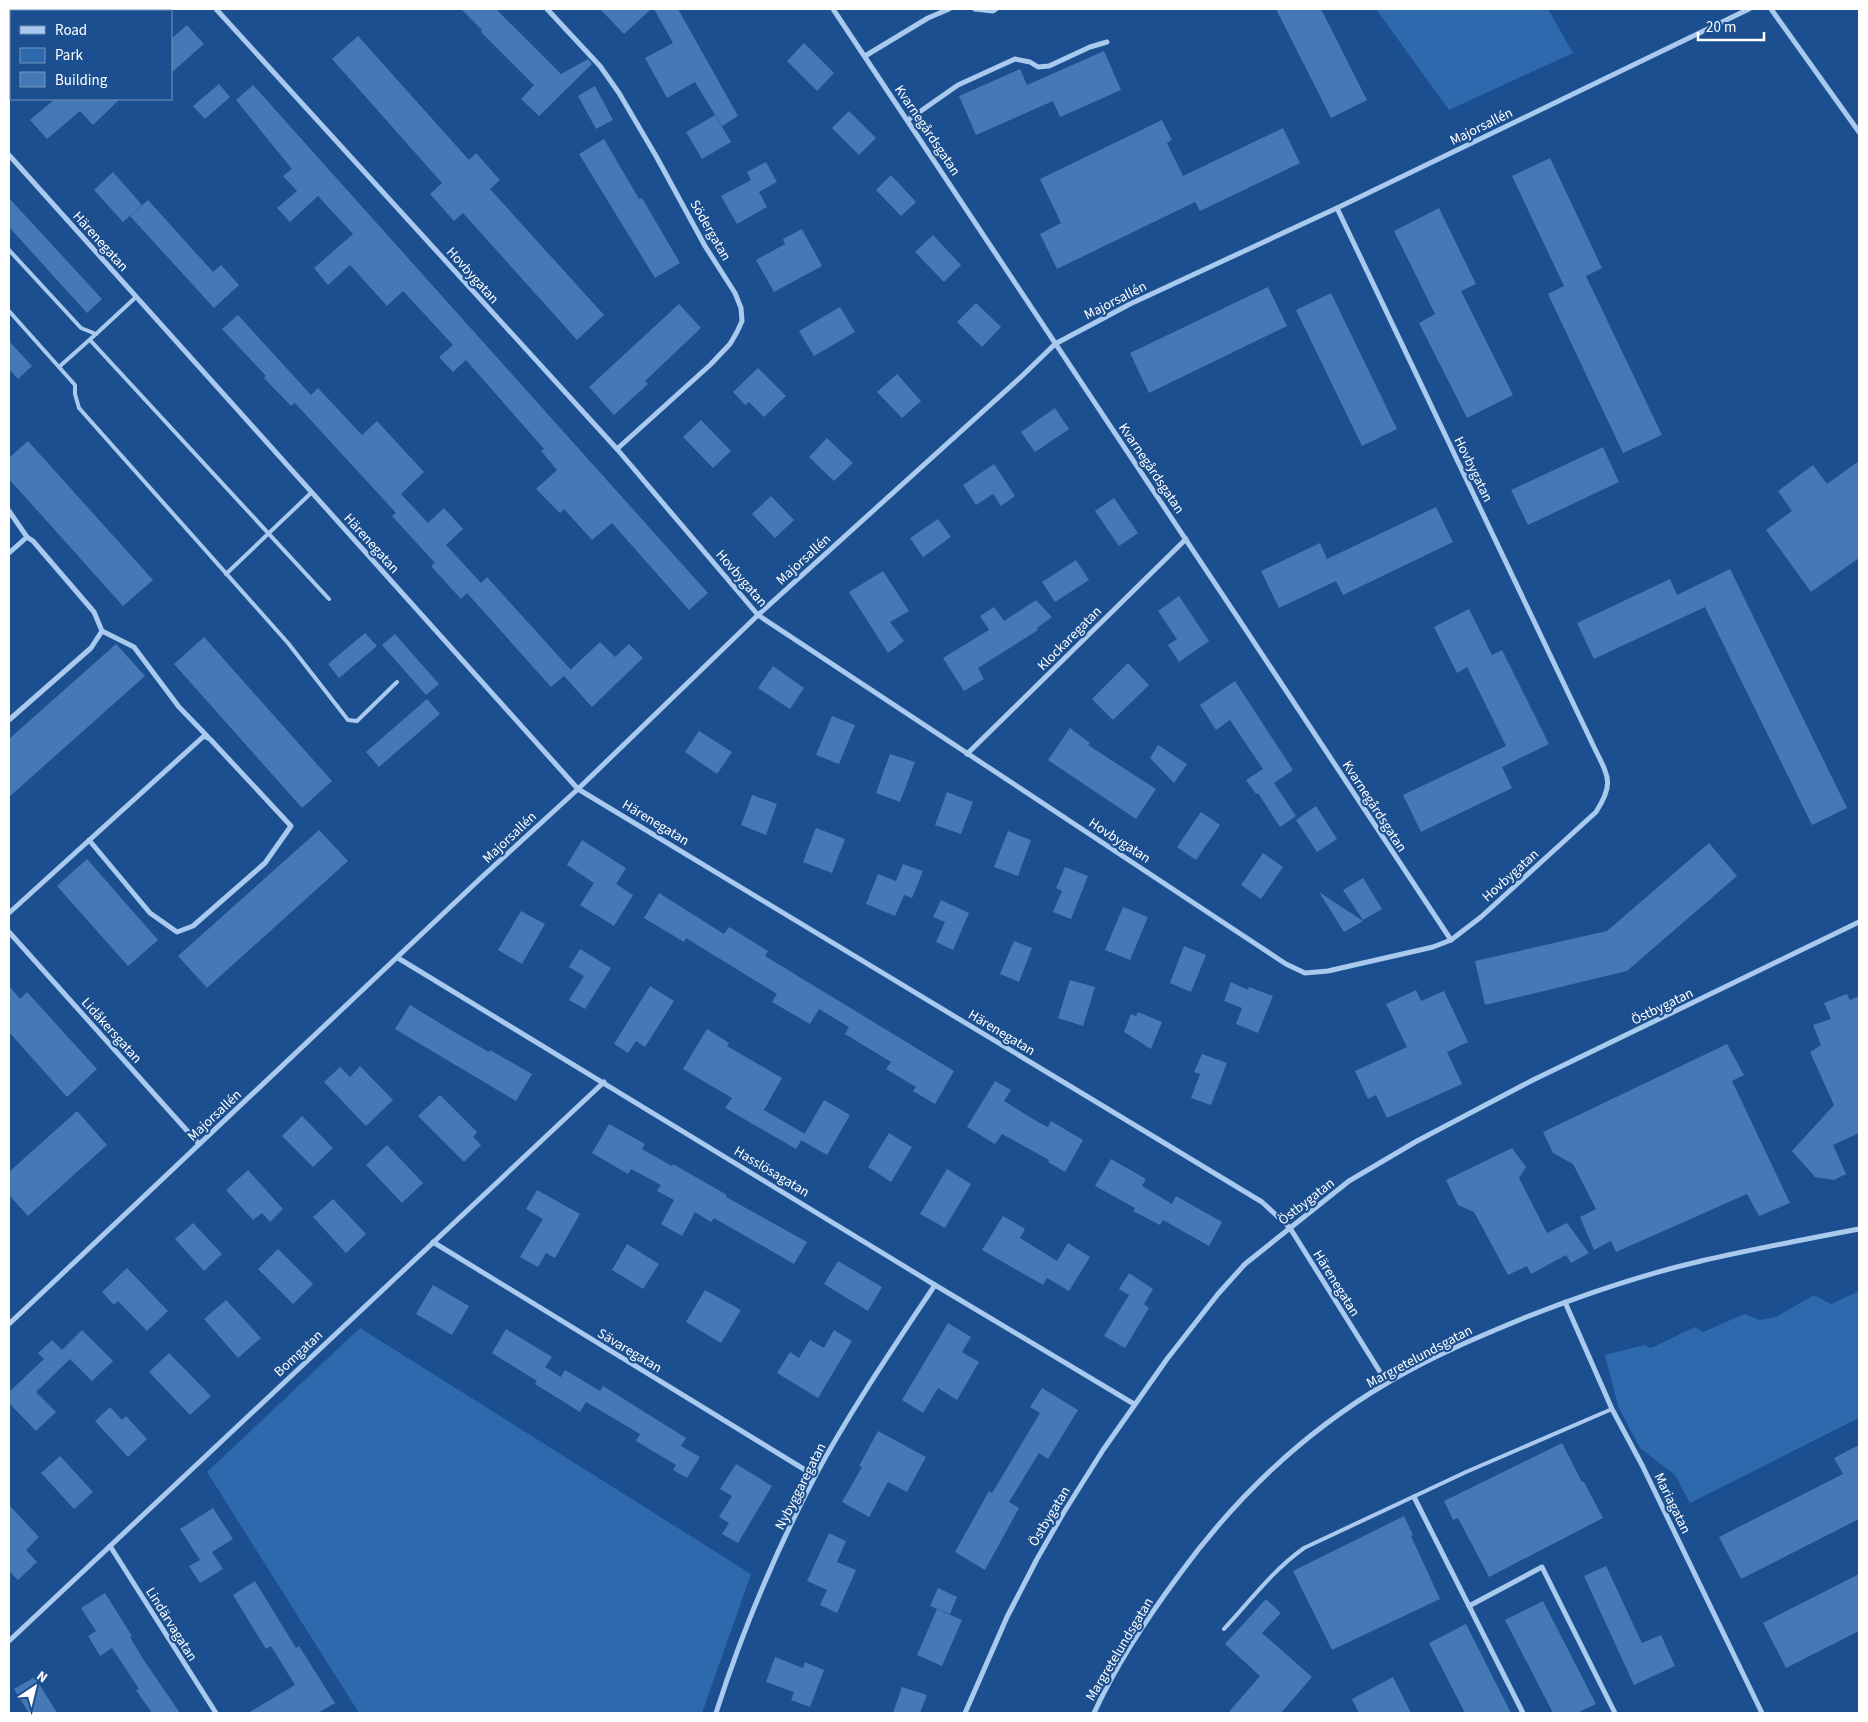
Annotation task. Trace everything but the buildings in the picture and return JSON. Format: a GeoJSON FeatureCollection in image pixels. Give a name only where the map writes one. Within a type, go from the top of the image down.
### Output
{"type":"FeatureCollection","features":[{"type":"Feature","properties":{"kind":"street","name":"Hovbygatan"},"geometry":{"type":"LineString","coordinates":[[216,9],[617,449],[758,615],[1296,970],[1311,973],[1342,968],[1433,947],[1451,940],[1481,917],[1596,812],[1606,797],[1608,777],[1337,208]]}},
{"type":"Feature","properties":{"kind":"street","name":"Södergatan"},"geometry":{"type":"LineString","coordinates":[[547,9],[600,66],[619,94],[656,156],[705,246],[735,293],[741,308],[742,321],[730,344],[710,365],[617,449]]}},
{"type":"Feature","properties":{"kind":"street","name":"Kvarnegårdsgatan"},"geometry":{"type":"LineString","coordinates":[[833,9],[1451,940]]}},
{"type":"Feature","properties":{"kind":"street"},"geometry":{"type":"LineString","coordinates":[[865,56],[928,18],[950,9]]}},
{"type":"Feature","properties":{"kind":"street"},"geometry":{"type":"LineString","coordinates":[[975,9],[993,11],[996,9]]}},
{"type":"Feature","properties":{"kind":"street","name":"Majorsallén"},"geometry":{"type":"LineString","coordinates":[[9,1324],[578,789],[758,615],[1016,381],[1054,344],[1130,304],[1337,208],[1749,9]]}},
{"type":"Feature","properties":{"kind":"street"},"geometry":{"type":"LineString","coordinates":[[1771,9],[1859,132]]}},
{"type":"Feature","properties":{"kind":"street"},"geometry":{"type":"LineString","coordinates":[[908,120],[958,85],[1015,59],[1030,62],[1038,67],[1049,66],[1090,47],[1107,42]]}},
{"type":"Feature","properties":{"kind":"street","name":"Härenegatan"},"geometry":{"type":"LineString","coordinates":[[9,155],[578,789],[1262,1202],[1290,1228],[1387,1382]]}},
{"type":"Feature","properties":{"kind":"street"},"geometry":{"type":"LineString","coordinates":[[9,511],[27,537],[33,541],[94,612],[102,631],[134,647],[179,707],[291,826],[265,863],[193,926],[177,932],[150,912],[88,840]]}},
{"type":"Feature","properties":{"kind":"street"},"geometry":{"type":"LineString","coordinates":[[9,553],[27,537]]}},
{"type":"Feature","properties":{"kind":"street","name":"Klockaregatan"},"geometry":{"type":"LineString","coordinates":[[968,754],[1186,539]]}},
{"type":"Feature","properties":{"kind":"street"},"geometry":{"type":"LineString","coordinates":[[9,720],[91,648],[102,631]]}},
{"type":"Feature","properties":{"kind":"street"},"geometry":{"type":"LineString","coordinates":[[9,913],[204,736],[210,739]]}},
{"type":"Feature","properties":{"kind":"street","name":"Östbygatan"},"geometry":{"type":"LineString","coordinates":[[965,1713],[1007,1617],[1064,1512],[1134,1404],[1167,1359],[1218,1294],[1246,1264],[1349,1181],[1417,1140],[1533,1080],[1859,922]]}},
{"type":"Feature","properties":{"kind":"street","name":"Lidåkersgatan"},"geometry":{"type":"LineString","coordinates":[[9,932],[200,1144]]}},
{"type":"Feature","properties":{"kind":"street","name":"Hasslösagatan"},"geometry":{"type":"LineString","coordinates":[[398,958],[1134,1404]]}},
{"type":"Feature","properties":{"kind":"street","name":"Bomgatan"},"geometry":{"type":"LineString","coordinates":[[9,1641],[604,1082]]}},
{"type":"Feature","properties":{"kind":"street","name":"Margretelundsgatan"},"geometry":{"type":"LineString","coordinates":[[1094,1713],[1126,1655],[1157,1606],[1193,1556],[1224,1518],[1264,1476],[1300,1444],[1339,1414],[1387,1382],[1450,1350],[1565,1302],[1625,1282],[1700,1261],[1859,1229]]}},
{"type":"Feature","properties":{"kind":"street","name":"Sävaregatan"},"geometry":{"type":"LineString","coordinates":[[433,1242],[815,1476]]}},
{"type":"Feature","properties":{"kind":"street","name":"Nybyggaregatan"},"geometry":{"type":"LineString","coordinates":[[716,1713],[747,1626],[795,1515],[815,1476],[875,1375],[935,1285]]}},
{"type":"Feature","properties":{"kind":"street","name":"Mariagatan"},"geometry":{"type":"LineString","coordinates":[[1565,1302],[1612,1409],[1642,1465],[1762,1713]]}},
{"type":"Feature","properties":{"kind":"street"},"geometry":{"type":"LineString","coordinates":[[1414,1497],[1524,1713]]}},
{"type":"Feature","properties":{"kind":"street","name":"Lindärvagatan"},"geometry":{"type":"LineString","coordinates":[[110,1546],[216,1713]]}},
{"type":"Feature","properties":{"kind":"street"},"geometry":{"type":"LineString","coordinates":[[1469,1606],[1542,1567],[1615,1713]]}},
{"type":"Feature","properties":{"kind":"lane"},"geometry":{"type":"LineString","coordinates":[[9,250],[81,328],[96,334]]}},
{"type":"Feature","properties":{"kind":"lane"},"geometry":{"type":"LineString","coordinates":[[59,368],[136,297]]}},
{"type":"Feature","properties":{"kind":"lane"},"geometry":{"type":"LineString","coordinates":[[9,311],[75,385],[75,394],[80,408],[295,652],[348,720],[357,721],[397,682]]}},
{"type":"Feature","properties":{"kind":"lane"},"geometry":{"type":"LineString","coordinates":[[90,340],[329,599]]}},
{"type":"Feature","properties":{"kind":"lane"},"geometry":{"type":"LineString","coordinates":[[226,574],[311,493]]}},
{"type":"Feature","properties":{"kind":"lane"},"geometry":{"type":"LineString","coordinates":[[1224,1629],[1289,1558],[1304,1548],[1578,1422],[1612,1409]]}},
{"type":"Feature","properties":{"kind":"green space"},"geometry":{"type":"Polygon","coordinates":[[[1376,9],[1548,9],[1573,53],[1449,110],[1376,9]]]}},
{"type":"Feature","properties":{"kind":"green space"},"geometry":{"type":"Polygon","coordinates":[[[1859,1291],[1859,1418],[1690,1503],[1675,1475],[1640,1448],[1618,1406],[1605,1355],[1644,1345],[1651,1348],[1695,1327],[1703,1332],[1744,1314],[1760,1320],[1776,1317],[1814,1295],[1831,1304],[1859,1291]]]}},
{"type":"Feature","properties":{"kind":"green space"},"geometry":{"type":"Polygon","coordinates":[[[360,1328],[751,1574],[702,1713],[359,1713],[207,1472],[360,1328]]]}}]}
